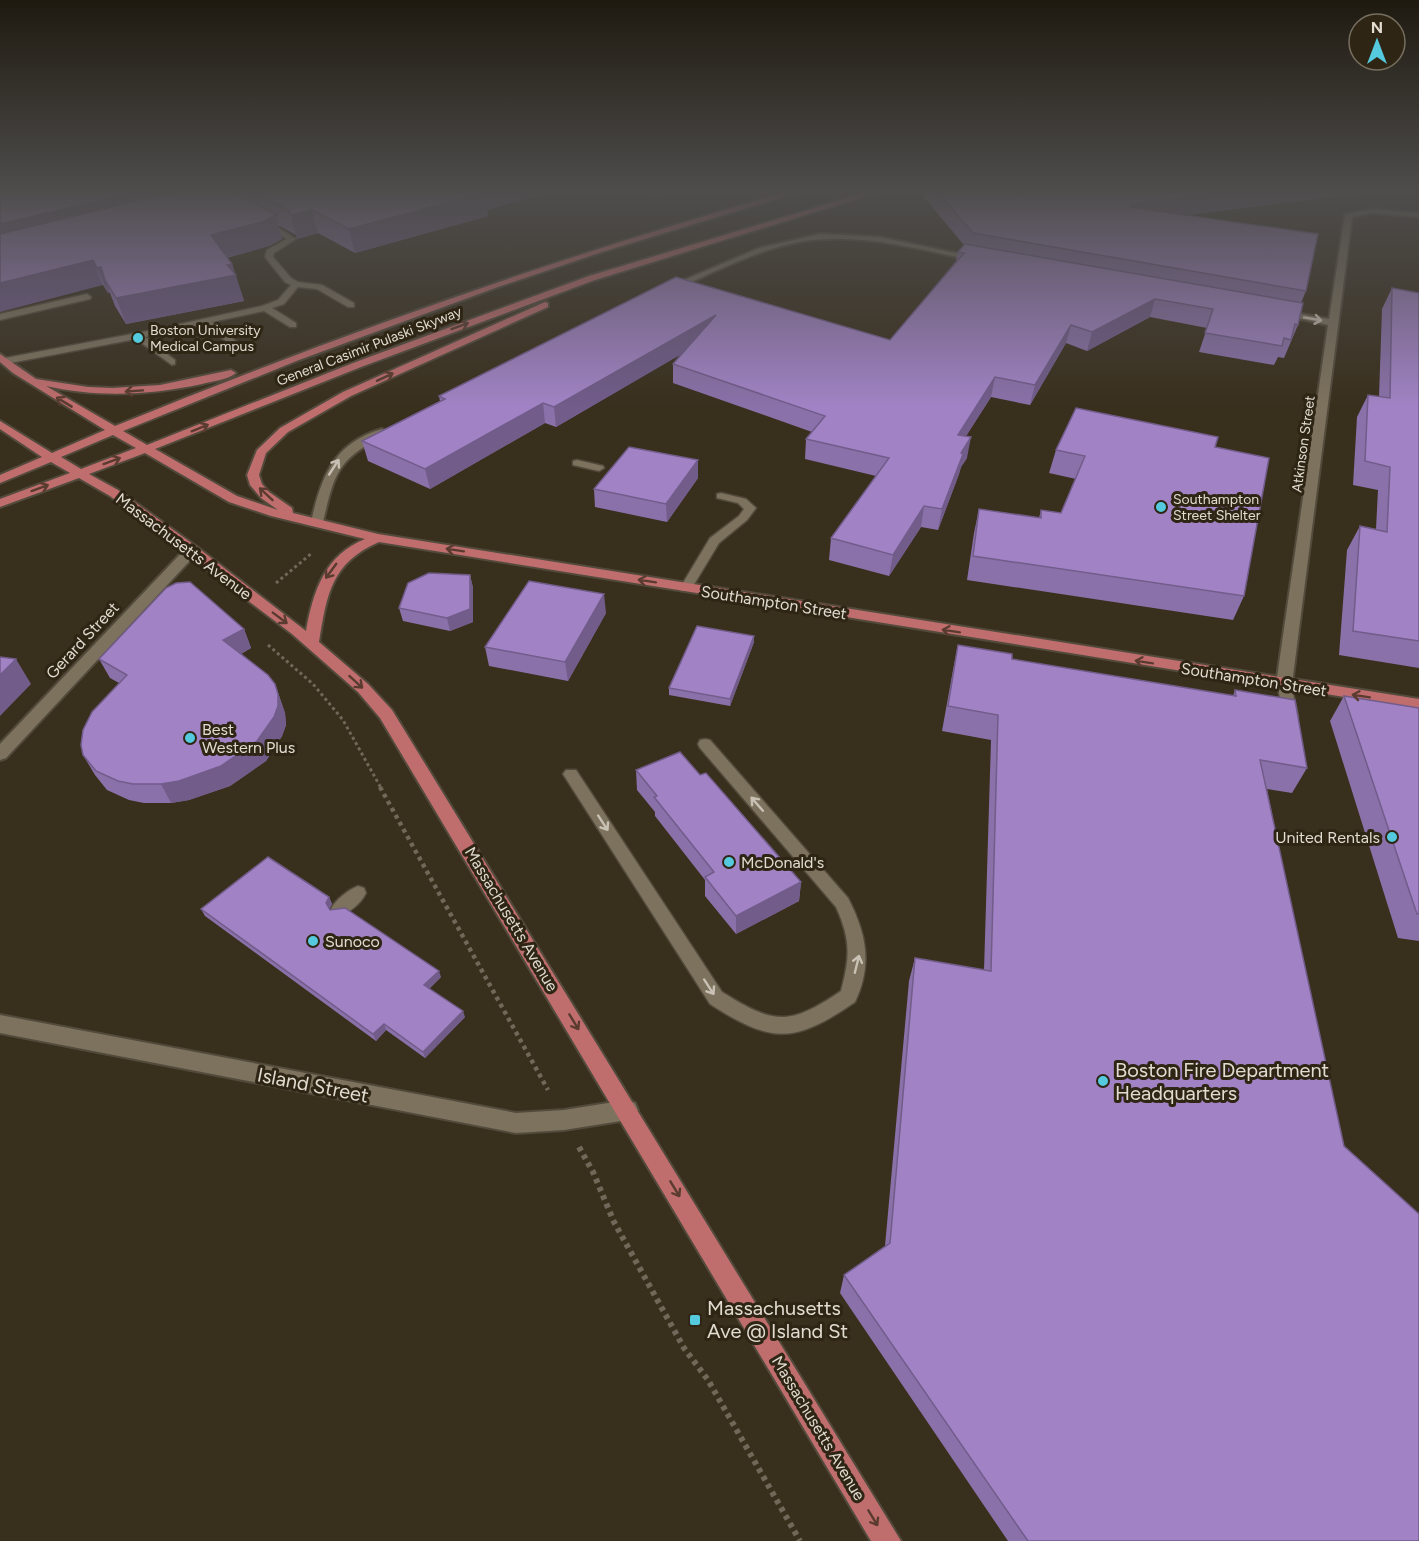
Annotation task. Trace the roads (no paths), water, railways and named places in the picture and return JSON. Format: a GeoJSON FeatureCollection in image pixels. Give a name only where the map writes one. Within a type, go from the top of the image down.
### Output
{"type":"FeatureCollection","features":[{"type":"Feature","properties":{"kind":"main road","name":"General Casimir Pulaski Skyway"},"geometry":{"type":"LineString","coordinates":[[0,479],[113,430],[314,351],[562,263]]}},
{"type":"Feature","properties":{"kind":"main road","name":"General Casimir Pulaski Skyway"},"geometry":{"type":"LineString","coordinates":[[0,503],[146,449],[367,361],[640,263]]}},
{"type":"Feature","properties":{"kind":"main road"},"geometry":{"type":"LineString","coordinates":[[317,522],[282,508],[256,484],[253,475],[261,452],[284,430],[347,394],[545,305],[610,272]]}},
{"type":"Feature","properties":{"kind":"main road"},"geometry":{"type":"LineString","coordinates":[[18,371],[41,381],[72,388],[130,392],[195,382],[314,351]]}},
{"type":"Feature","properties":{"kind":"main road"},"geometry":{"type":"LineString","coordinates":[[2,359],[146,449]]}},
{"type":"Feature","properties":{"kind":"main road","name":"Massachusetts Avenue"},"geometry":{"type":"LineString","coordinates":[[0,424],[51,457],[114,493],[192,550],[311,644],[363,688],[386,714],[887,1541]]}},
{"type":"Feature","properties":{"kind":"main road","name":"Southampton Street"},"geometry":{"type":"LineString","coordinates":[[146,449],[233,499],[274,513],[378,538],[1419,704]]}},
{"type":"Feature","properties":{"kind":"main road"},"geometry":{"type":"LineString","coordinates":[[311,644],[323,584],[328,574],[352,549],[378,538]]}},
{"type":"Feature","properties":{"kind":"street"},"geometry":{"type":"LineString","coordinates":[[655,295],[734,263]]}},
{"type":"Feature","properties":{"kind":"street","name":"Atkinson Street"},"geometry":{"type":"LineString","coordinates":[[1284,684],[1342,263]]}},
{"type":"Feature","properties":{"kind":"street"},"geometry":{"type":"LineString","coordinates":[[1267,311],[1335,323]]}},
{"type":"Feature","properties":{"kind":"street"},"geometry":{"type":"LineString","coordinates":[[317,522],[328,477],[335,463],[350,449],[392,428]]}},
{"type":"Feature","properties":{"kind":"street","name":"Gerard Street"},"geometry":{"type":"LineString","coordinates":[[0,754],[192,550]]}},
{"type":"Feature","properties":{"kind":"street","name":"Island Street"},"geometry":{"type":"LineString","coordinates":[[0,1024],[516,1123],[564,1120],[627,1110]]}},
{"type":"Feature","properties":{"kind":"lane"},"geometry":{"type":"LineString","coordinates":[[274,263],[288,280],[296,284],[319,287],[351,305]]}},
{"type":"Feature","properties":{"kind":"lane"},"geometry":{"type":"LineString","coordinates":[[2,359],[138,336],[265,308],[281,302],[296,284]]}},
{"type":"Feature","properties":{"kind":"lane"},"geometry":{"type":"LineString","coordinates":[[0,317],[87,297]]}},
{"type":"Feature","properties":{"kind":"lane"},"geometry":{"type":"LineString","coordinates":[[265,308],[293,325]]}},
{"type":"Feature","properties":{"kind":"lane"},"geometry":{"type":"LineString","coordinates":[[205,321],[234,344]]}},
{"type":"Feature","properties":{"kind":"lane"},"geometry":{"type":"LineString","coordinates":[[138,336],[172,362]]}},
{"type":"Feature","properties":{"kind":"lane"},"geometry":{"type":"LineString","coordinates":[[577,463],[599,468]]}},
{"type":"Feature","properties":{"kind":"lane"},"geometry":{"type":"LineString","coordinates":[[686,588],[714,541],[743,518],[750,508],[742,501],[721,496]]}},
{"type":"Feature","properties":{"kind":"lane"},"geometry":{"type":"LineString","coordinates":[[1284,684],[1294,731]]}},
{"type":"Feature","properties":{"kind":"lane"},"geometry":{"type":"LineString","coordinates":[[571,774],[716,998],[741,1014],[769,1027],[797,1026],[828,1011],[849,996],[860,954],[854,926],[842,903],[705,744]]}},
{"type":"Feature","properties":{"kind":"lane"},"geometry":{"type":"LineString","coordinates":[[339,909],[358,893]]}},
{"type":"Feature","properties":{"kind":"place","name":"Boston University Medical Campus"},"geometry":{"type":"Point","coordinates":[138,338]}},
{"type":"Feature","properties":{"kind":"place","name":"Southampton Street Shelter"},"geometry":{"type":"Point","coordinates":[1161,507]}},
{"type":"Feature","properties":{"kind":"place","name":"Best Western Plus"},"geometry":{"type":"Point","coordinates":[190,738]}},
{"type":"Feature","properties":{"kind":"place","name":"United Rentals"},"geometry":{"type":"Point","coordinates":[1392,837]}},
{"type":"Feature","properties":{"kind":"place","name":"McDonald's"},"geometry":{"type":"Point","coordinates":[729,862]}},
{"type":"Feature","properties":{"kind":"place","name":"Sunoco"},"geometry":{"type":"Point","coordinates":[313,941]}},
{"type":"Feature","properties":{"kind":"place","name":"Boston Fire Department Headquarters"},"geometry":{"type":"Point","coordinates":[1103,1081]}},
{"type":"Feature","properties":{"kind":"place","name":"Massachusetts Ave @ Island St"},"geometry":{"type":"Point","coordinates":[695,1320]}}]}
